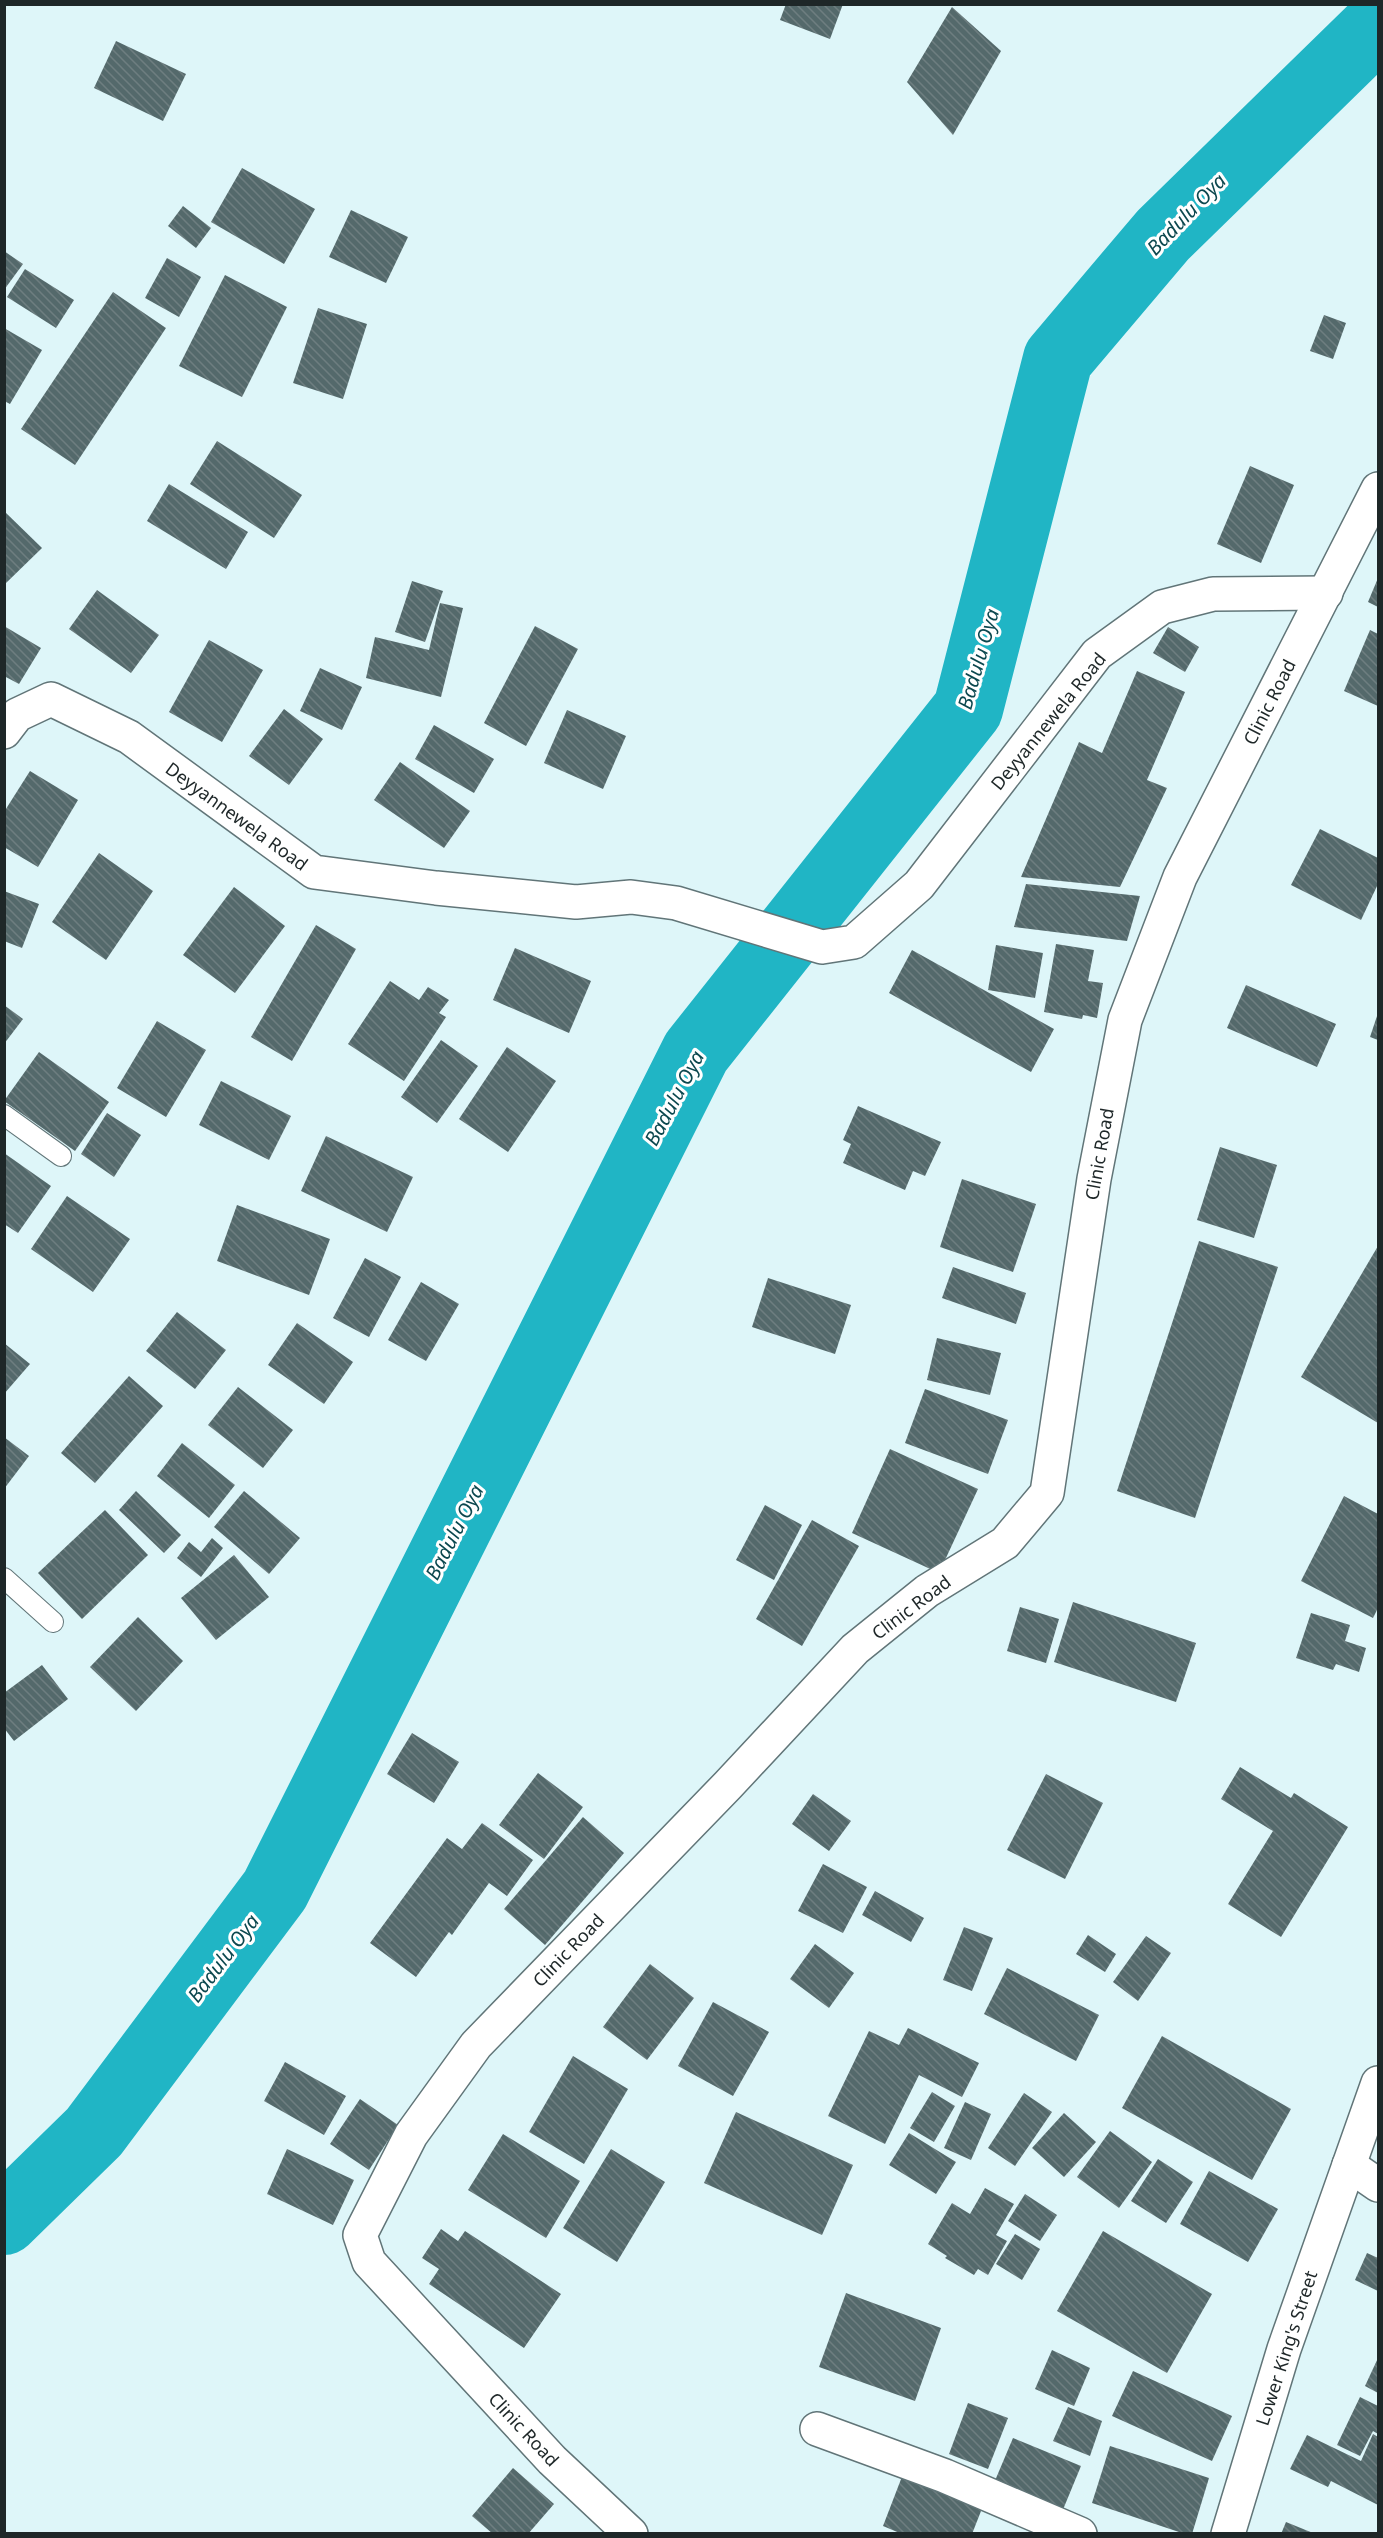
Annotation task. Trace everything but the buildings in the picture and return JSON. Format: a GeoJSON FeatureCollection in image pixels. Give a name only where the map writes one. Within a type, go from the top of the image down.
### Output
{"type":"FeatureCollection","features":[{"type":"Feature","properties":{"kind":"street","name":"Clinic Road"},"geometry":{"type":"LineString","coordinates":[[631,2534],[552,2460],[369,2262],[360,2235],[411,2135],[476,2045],[728,1785],[855,1648],[927,1591],[1005,1543],[1047,1493],[1094,1179],[1125,1020],[1180,877],[1378,489]]}},
{"type":"Feature","properties":{"kind":"street","name":"Deyyannewela Road"},"geometry":{"type":"LineString","coordinates":[[4,732],[17,715],[51,699],[129,737],[314,872],[436,888],[576,902],[631,897],[676,903],[822,947],[854,942],[919,885],[1097,654],[1162,607],[1213,594],[1326,593]]}},
{"type":"Feature","properties":{"kind":"street","name":"Lower King's Street"},"geometry":{"type":"LineString","coordinates":[[1228,2534],[1284,2349],[1378,2083]]}},
{"type":"Feature","properties":{"kind":"street"},"geometry":{"type":"LineString","coordinates":[[1349,2165],[1378,2185]]}},
{"type":"Feature","properties":{"kind":"street"},"geometry":{"type":"LineString","coordinates":[[817,2429],[945,2476],[1080,2534]]}},
{"type":"Feature","properties":{"kind":"lane"},"geometry":{"type":"LineString","coordinates":[[4,1115],[61,1156]]}},
{"type":"Feature","properties":{"kind":"lane"},"geometry":{"type":"LineString","coordinates":[[4,1578],[53,1622]]}},
{"type":"Feature","properties":{"kind":"waterway","name":"Badulu Oya"},"geometry":{"type":"LineString","coordinates":[[4,2220],[94,2132],[275,1890],[696,1052],[968,709],[1058,359],[1163,235],[1378,25]]}}]}
